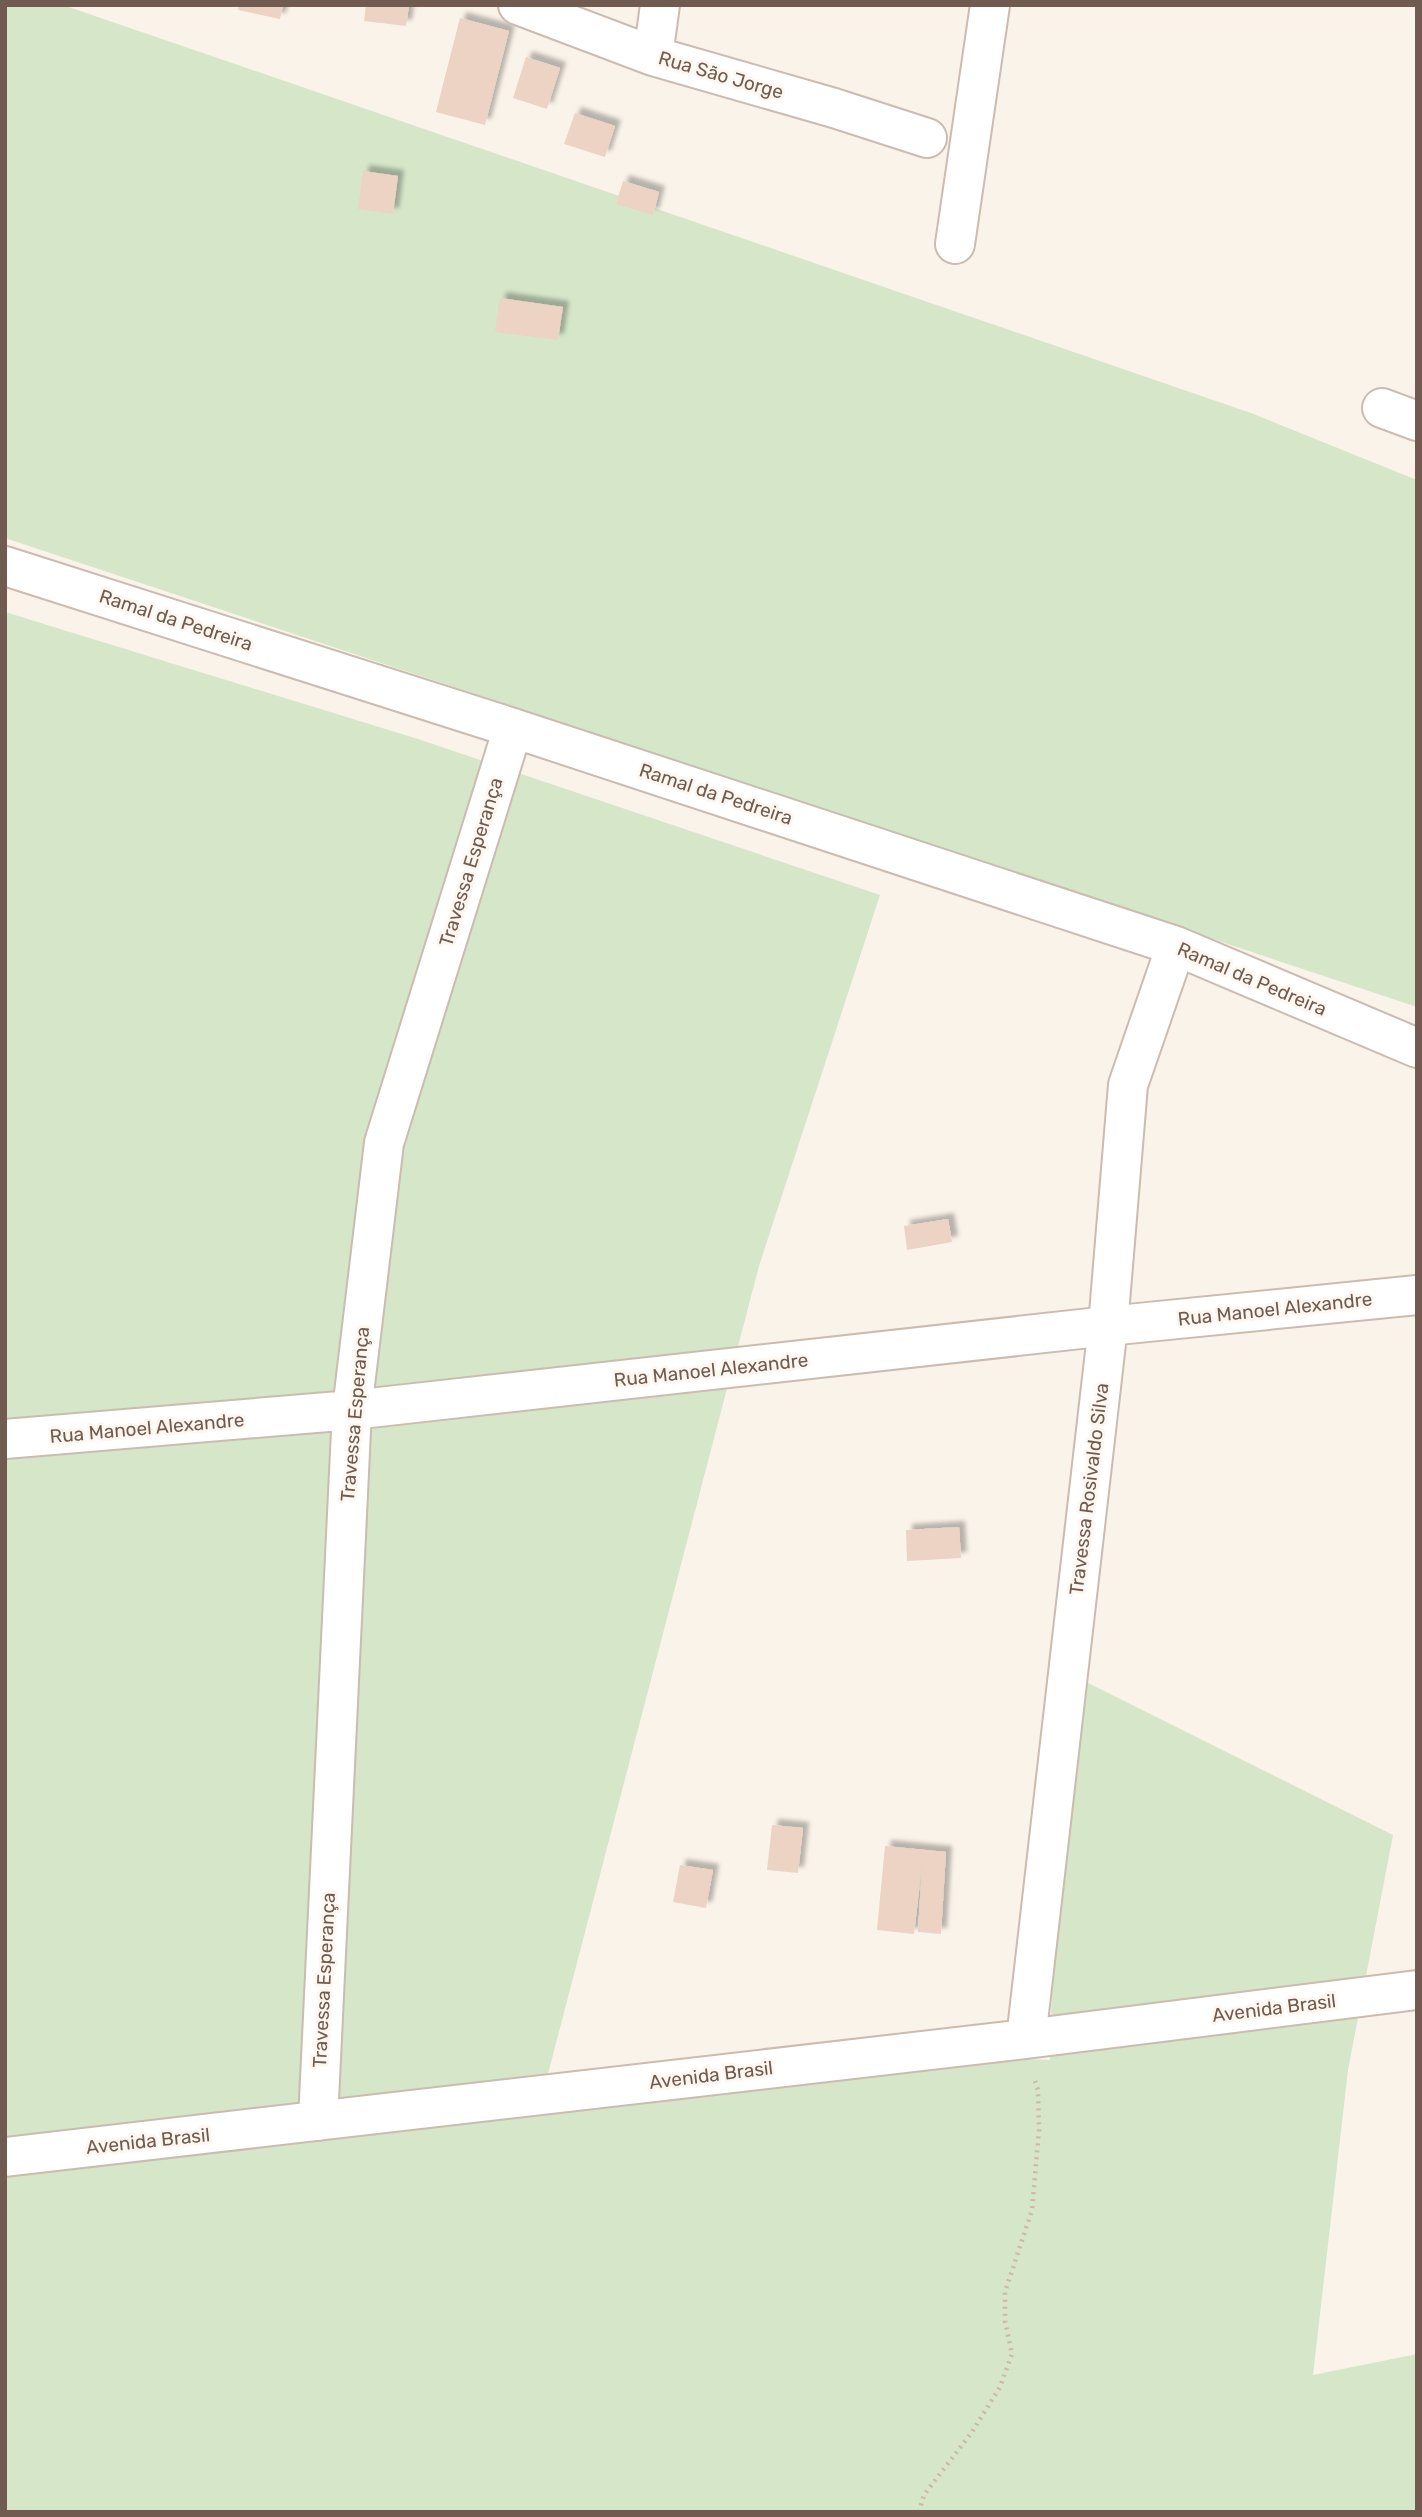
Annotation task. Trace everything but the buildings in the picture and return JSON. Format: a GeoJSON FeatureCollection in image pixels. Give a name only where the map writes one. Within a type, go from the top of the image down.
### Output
{"type":"FeatureCollection","features":[{"type":"Feature","properties":{"kind":"street","name":"Rua São Jorge"},"geometry":{"type":"LineString","coordinates":[[518,5],[653,56],[927,138]]}},
{"type":"Feature","properties":{"kind":"street"},"geometry":{"type":"LineString","coordinates":[[653,56],[660,5]]}},
{"type":"Feature","properties":{"kind":"street"},"geometry":{"type":"LineString","coordinates":[[955,244],[990,5]]}},
{"type":"Feature","properties":{"kind":"street","name":"Ramal da Pedreira"},"geometry":{"type":"LineString","coordinates":[[5,566],[513,727],[1176,946],[1417,1048]]}},
{"type":"Feature","properties":{"kind":"street","name":"Travessa Esperança"},"geometry":{"type":"LineString","coordinates":[[318,2121],[352,1410],[384,1143],[513,727]]}},
{"type":"Feature","properties":{"kind":"street","name":"Travessa Rosivaldo Silva"},"geometry":{"type":"LineString","coordinates":[[1026,2039],[1108,1325],[1128,1085],[1176,946]]}},
{"type":"Feature","properties":{"kind":"street","name":"Rua Manoel Alexandre"},"geometry":{"type":"LineString","coordinates":[[5,1440],[352,1410],[1108,1325],[1417,1296]]}},
{"type":"Feature","properties":{"kind":"street","name":"Avenida Brasil"},"geometry":{"type":"LineString","coordinates":[[5,2157],[1026,2039],[1417,1990]]}},
{"type":"Feature","properties":{"kind":"path"},"geometry":{"type":"LineString","coordinates":[[919,2512],[923,2495],[972,2431],[1000,2387],[1013,2354],[1005,2321],[1005,2292],[1032,2210],[1039,2130],[1038,2090],[1026,2039]]}},
{"type":"Feature","properties":{"kind":"green space"},"geometry":{"type":"Polygon","coordinates":[[[5,5],[63,5],[1251,413],[1417,480],[1417,1007],[5,538],[5,5]]]}},
{"type":"Feature","properties":{"kind":"green space"},"geometry":{"type":"Polygon","coordinates":[[[5,612],[418,739],[880,895],[759,1266],[543,2093],[968,2057],[1050,2060],[1060,1669],[1393,1835],[1348,2070],[1313,2375],[1417,2354],[1417,2512],[5,2512],[5,612]]]}}]}
